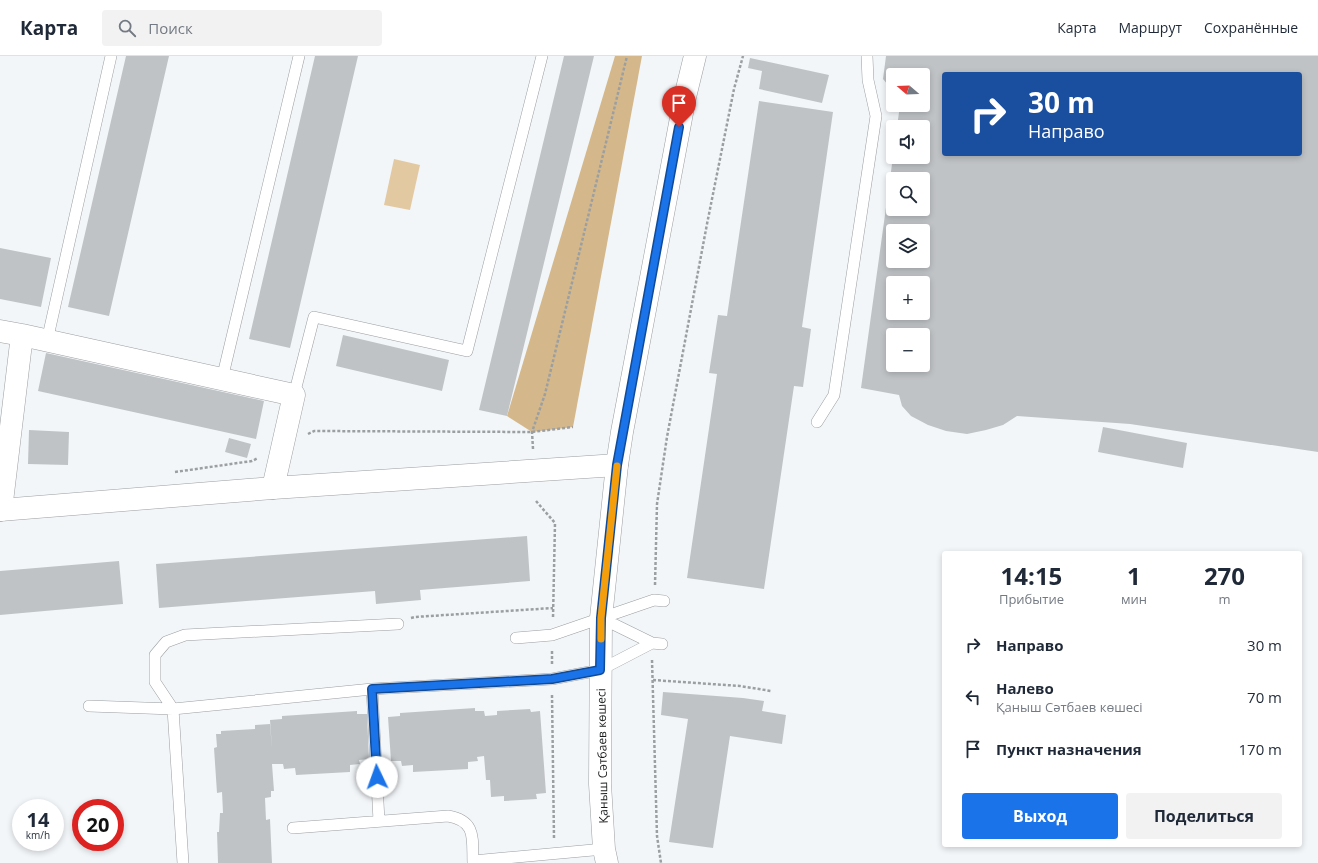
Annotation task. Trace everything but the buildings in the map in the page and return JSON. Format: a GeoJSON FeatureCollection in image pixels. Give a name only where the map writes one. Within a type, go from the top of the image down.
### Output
{"type":"FeatureCollection","features":[{"type":"Feature","properties":{"kind":"street","name":"Қаныш Сәтбаев көшесі"},"geometry":{"type":"LineString","coordinates":[[606,856],[600,784],[601,618],[617,465],[684,104],[695,56]]}},
{"type":"Feature","properties":{"kind":"street"},"geometry":{"type":"LineString","coordinates":[[0,331],[294,395],[273,488]]}},
{"type":"Feature","properties":{"kind":"street"},"geometry":{"type":"LineString","coordinates":[[22,336],[0,510],[273,488],[617,465]]}},
{"type":"Feature","properties":{"kind":"lane"},"geometry":{"type":"LineString","coordinates":[[47,341],[112,56]]}},
{"type":"Feature","properties":{"kind":"lane"},"geometry":{"type":"LineString","coordinates":[[222,379],[300,56]]}},
{"type":"Feature","properties":{"kind":"lane"},"geometry":{"type":"LineString","coordinates":[[294,395],[314,317],[467,351],[542,56]]}},
{"type":"Feature","properties":{"kind":"lane"},"geometry":{"type":"LineString","coordinates":[[817,422],[834,394],[876,116],[868,80],[867,56]]}},
{"type":"Feature","properties":{"kind":"lane"},"geometry":{"type":"LineString","coordinates":[[516,638],[552,635],[659,600]]}},
{"type":"Feature","properties":{"kind":"lane"},"geometry":{"type":"LineString","coordinates":[[601,618],[657,643]]}},
{"type":"Feature","properties":{"kind":"lane"},"geometry":{"type":"LineString","coordinates":[[183,863],[173,709],[155,682],[154,655],[166,642],[185,635],[398,624]]}},
{"type":"Feature","properties":{"kind":"lane"},"geometry":{"type":"LineString","coordinates":[[89,706],[173,709],[372,689],[552,679],[600,670],[657,643]]}},
{"type":"Feature","properties":{"kind":"lane"},"geometry":{"type":"LineString","coordinates":[[372,689],[379,821]]}},
{"type":"Feature","properties":{"kind":"lane"},"geometry":{"type":"LineString","coordinates":[[293,828],[448,816],[459,818],[467,824],[472,831],[473,862],[606,856]]}},
{"type":"Feature","properties":{"kind":"path"},"geometry":{"type":"LineString","coordinates":[[533,452],[532,432],[545,394],[627,56]]}},
{"type":"Feature","properties":{"kind":"path"},"geometry":{"type":"LineString","coordinates":[[659,600],[657,504],[667,437],[706,224],[734,89],[743,56]]}},
{"type":"Feature","properties":{"kind":"path"},"geometry":{"type":"LineString","coordinates":[[532,432],[573,427]]}},
{"type":"Feature","properties":{"kind":"path"},"geometry":{"type":"LineString","coordinates":[[661,436],[667,437]]}},
{"type":"Feature","properties":{"kind":"path"},"geometry":{"type":"LineString","coordinates":[[398,624],[415,617],[553,608]]}},
{"type":"Feature","properties":{"kind":"path"},"geometry":{"type":"LineString","coordinates":[[657,643],[653,680],[657,836],[661,863]]}},
{"type":"Feature","properties":{"kind":"path"},"geometry":{"type":"LineString","coordinates":[[653,680],[740,686],[771,691]]}},
{"type":"Feature","properties":{"kind":"shaded area"},"geometry":{"type":"Polygon","coordinates":[[[615,56],[642,56],[573,427],[532,432],[507,416],[615,56]]]}},
{"type":"Feature","properties":{"kind":"shaded area"},"geometry":{"type":"Polygon","coordinates":[[[394,159],[420,165],[410,210],[384,205],[394,159]]]}},
{"type":"Feature","properties":{"kind":"slow traffic"},"geometry":{"type":"LineString","coordinates":[[601,639],[601,618],[617,466]]}},
{"type":"Feature","properties":{"kind":"route"},"geometry":{"type":"LineString","coordinates":[[377,777],[372,689],[552,679],[600,670],[601,618],[617,465],[679,127]]}}]}
